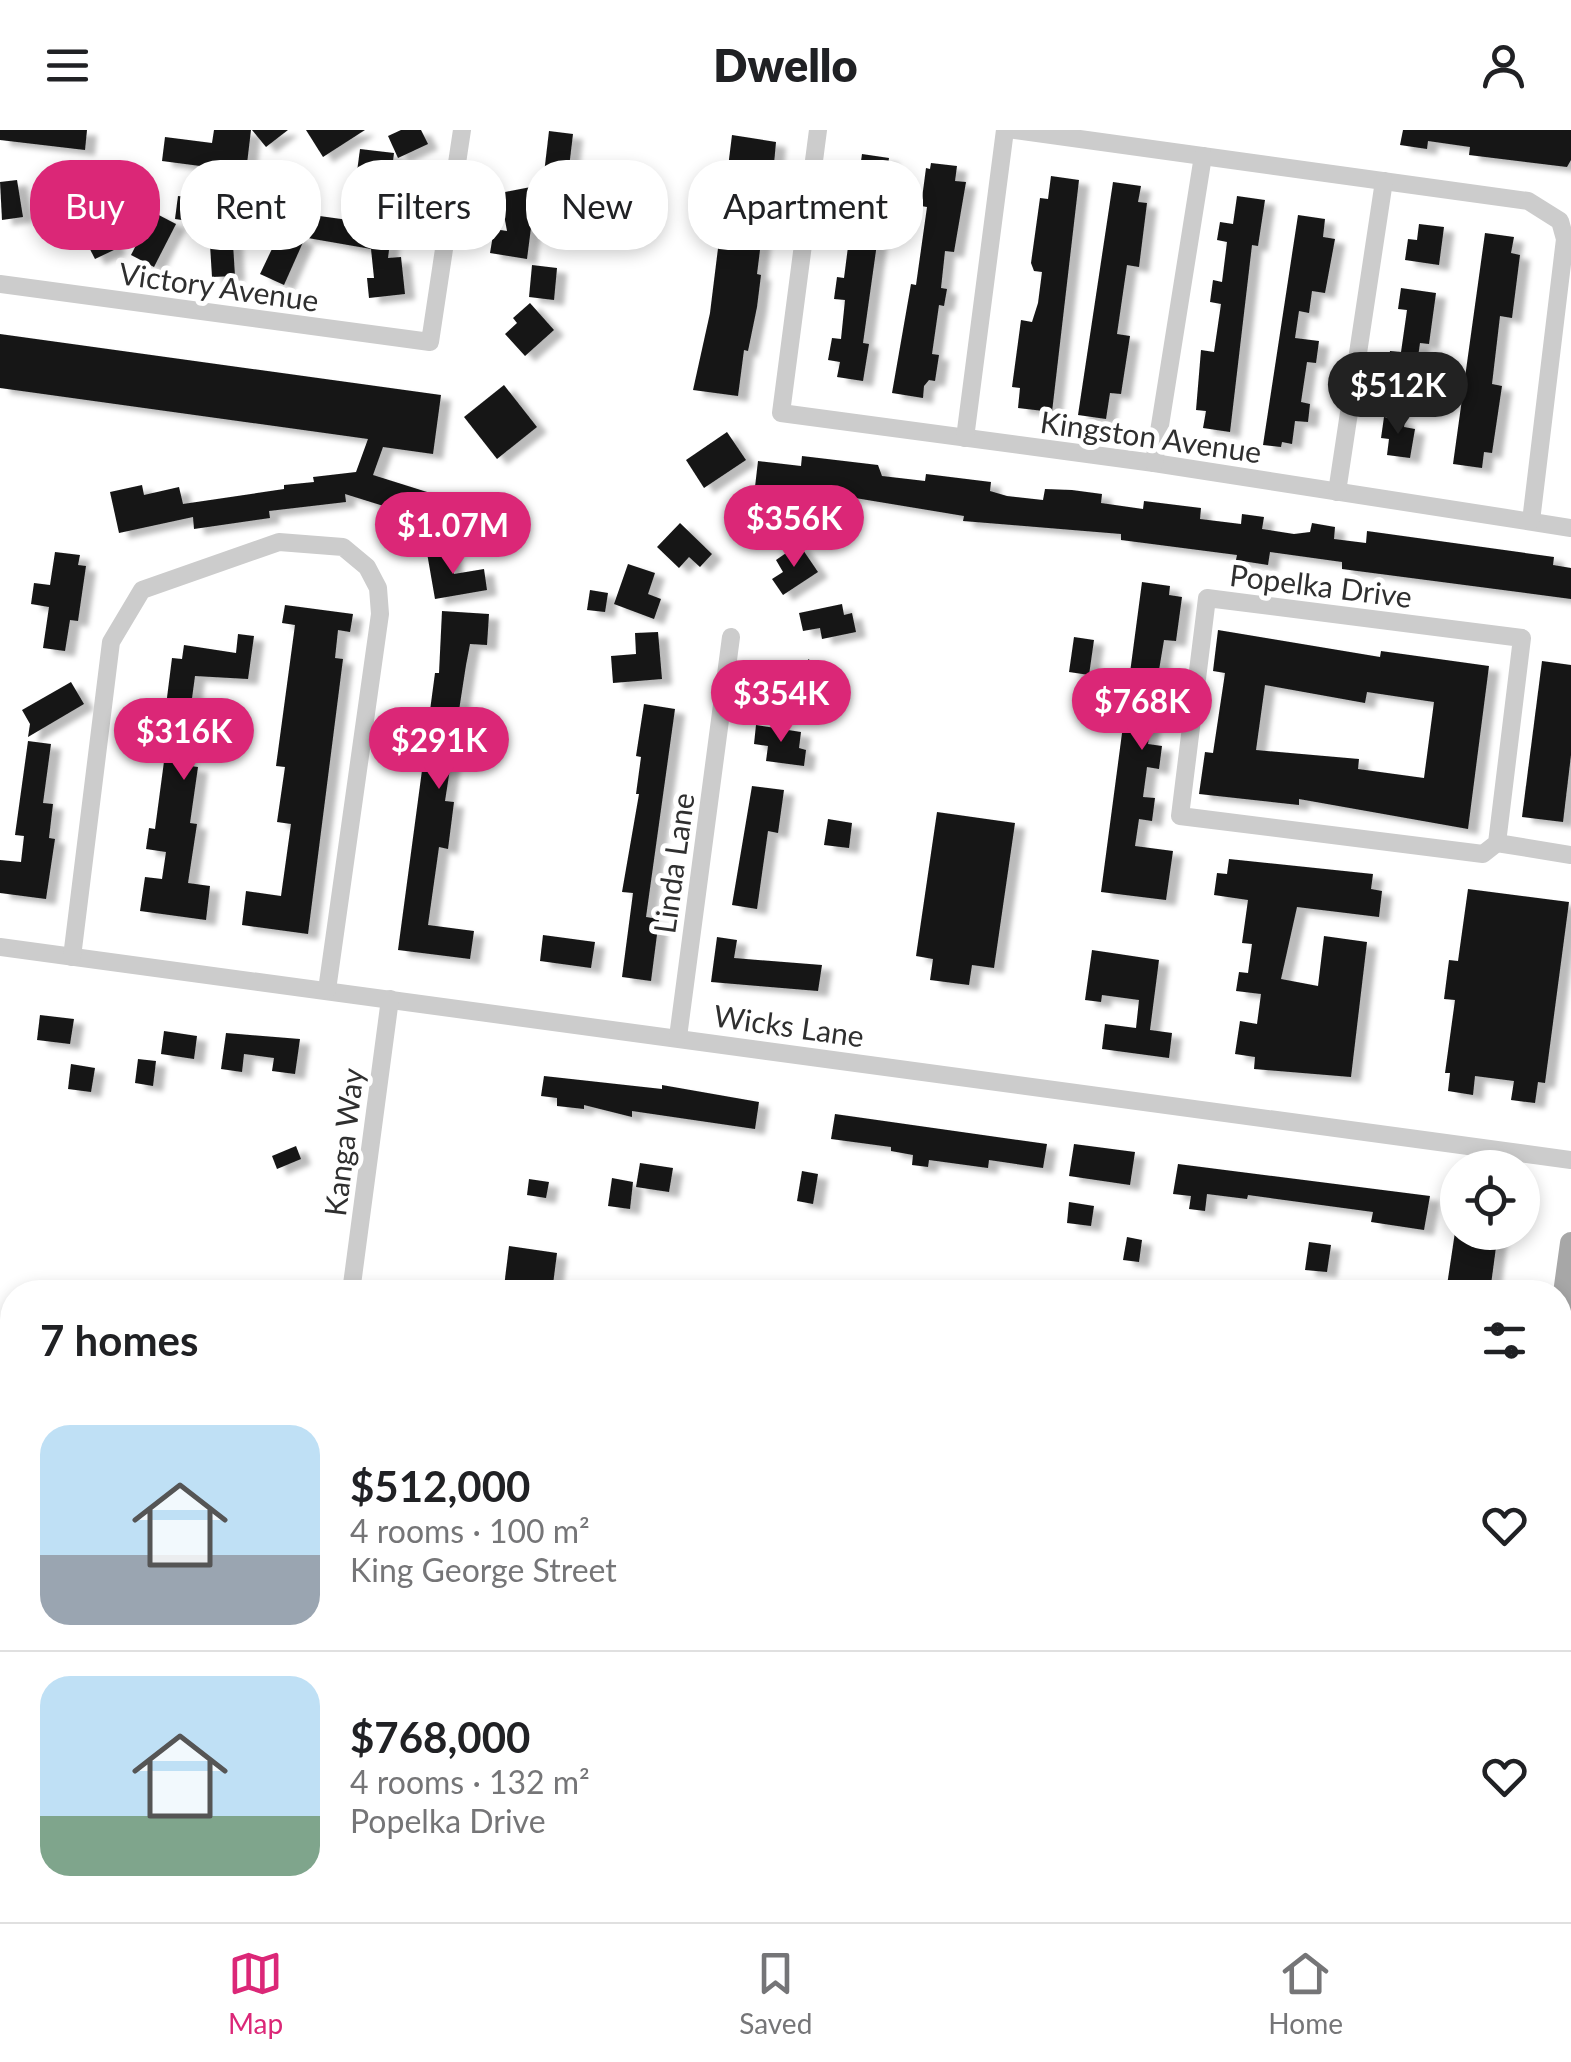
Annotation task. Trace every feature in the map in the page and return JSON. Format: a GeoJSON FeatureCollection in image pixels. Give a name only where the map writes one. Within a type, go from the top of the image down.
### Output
{"type":"FeatureCollection","features":[{"type":"Feature","properties":{"kind":"main road"},"geometry":{"type":"LineString","coordinates":[[1566,1280],[1571,1243]]}},
{"type":"Feature","properties":{"kind":"street","name":"Victory Avenue"},"geometry":{"type":"LineString","coordinates":[[0,284],[430,342],[462,130]]}},
{"type":"Feature","properties":{"kind":"street","name":"Kingston Avenue"},"geometry":{"type":"LineString","coordinates":[[818,130],[781,413],[1154,463],[1571,528]]}},
{"type":"Feature","properties":{"kind":"street"},"geometry":{"type":"LineString","coordinates":[[965,438],[1006,130]]}},
{"type":"Feature","properties":{"kind":"street"},"geometry":{"type":"LineString","coordinates":[[1014,130],[1528,201],[1560,221],[1565,239],[1531,522]]}},
{"type":"Feature","properties":{"kind":"street"},"geometry":{"type":"LineString","coordinates":[[1154,463],[1203,156]]}},
{"type":"Feature","properties":{"kind":"street"},"geometry":{"type":"LineString","coordinates":[[1337,492],[1384,181]]}},
{"type":"Feature","properties":{"kind":"street"},"geometry":{"type":"LineString","coordinates":[[72,957],[111,642],[142,590],[279,542],[344,547],[366,566],[378,588],[380,614],[327,990]]}},
{"type":"Feature","properties":{"kind":"street","name":"Popelka Drive"},"geometry":{"type":"LineString","coordinates":[[1497,843],[1522,638],[1207,598],[1180,816],[1482,854],[1497,843],[1571,855]]}},
{"type":"Feature","properties":{"kind":"street","name":"Linda Lane"},"geometry":{"type":"LineString","coordinates":[[678,1037],[731,637]]}},
{"type":"Feature","properties":{"kind":"street","name":"Wicks Lane"},"geometry":{"type":"LineString","coordinates":[[0,947],[1571,1160]]}},
{"type":"Feature","properties":{"kind":"street","name":"Kanga Way"},"geometry":{"type":"LineString","coordinates":[[353,1280],[390,1000]]}},
{"type":"Feature","properties":{"kind":"building"},"geometry":{"type":"Polygon","coordinates":[[[0,130],[87,130],[85,150],[0,140],[0,130]]]}},
{"type":"Feature","properties":{"kind":"building"},"geometry":{"type":"Polygon","coordinates":[[[214,130],[251,130],[247,160],[162,161],[165,137],[212,143],[214,130]]]}},
{"type":"Feature","properties":{"kind":"building"},"geometry":{"type":"Polygon","coordinates":[[[252,130],[288,130],[266,147],[252,130]]]}},
{"type":"Feature","properties":{"kind":"building"},"geometry":{"type":"Polygon","coordinates":[[[306,130],[365,130],[323,157],[306,130]]]}},
{"type":"Feature","properties":{"kind":"building"},"geometry":{"type":"Polygon","coordinates":[[[401,130],[421,130],[428,144],[398,158],[388,136],[401,130]]]}},
{"type":"Feature","properties":{"kind":"building"},"geometry":{"type":"Polygon","coordinates":[[[1403,130],[1571,130],[1571,160],[1567,167],[1469,155],[1470,147],[1428,141],[1427,149],[1400,145],[1403,130]]]}},
{"type":"Feature","properties":{"kind":"building"},"geometry":{"type":"Polygon","coordinates":[[[549,131],[573,134],[570,160],[546,160],[549,131]]]}},
{"type":"Feature","properties":{"kind":"building"},"geometry":{"type":"Polygon","coordinates":[[[732,135],[776,142],[774,160],[729,160],[732,135]]]}},
{"type":"Feature","properties":{"kind":"building"},"geometry":{"type":"Polygon","coordinates":[[[360,149],[394,153],[393,160],[359,160],[360,149]]]}},
{"type":"Feature","properties":{"kind":"building"},"geometry":{"type":"Polygon","coordinates":[[[862,154],[889,158],[889,160],[861,160],[862,154]]]}},
{"type":"Feature","properties":{"kind":"building"},"geometry":{"type":"Polygon","coordinates":[[[931,163],[957,166],[955,181],[966,182],[954,252],[945,251],[941,288],[947,289],[944,306],[939,305],[932,354],[939,355],[935,381],[929,380],[924,386],[923,398],[892,393],[911,284],[916,285],[923,250],[927,207],[923,206],[923,191],[926,168],[930,169],[931,163]]]}},
{"type":"Feature","properties":{"kind":"building"},"geometry":{"type":"Polygon","coordinates":[[[1051,176],[1079,180],[1052,412],[1018,408],[1020,388],[1012,387],[1021,320],[1032,322],[1038,303],[1042,272],[1034,271],[1031,263],[1040,198],[1048,199],[1051,176]]]}},
{"type":"Feature","properties":{"kind":"building"},"geometry":{"type":"Polygon","coordinates":[[[17,180],[23,217],[2,220],[0,182],[17,180]]]}},
{"type":"Feature","properties":{"kind":"building"},"geometry":{"type":"Polygon","coordinates":[[[1113,182],[1141,186],[1138,202],[1147,203],[1139,267],[1127,265],[1117,334],[1130,336],[1121,394],[1110,393],[1106,419],[1078,415],[1113,182]]]}},
{"type":"Feature","properties":{"kind":"building"},"geometry":{"type":"Polygon","coordinates":[[[526,188],[527,259],[490,253],[506,250],[506,192],[526,188]]]}},
{"type":"Feature","properties":{"kind":"building"},"geometry":{"type":"Polygon","coordinates":[[[178,196],[180,196],[180,220],[175,219],[178,196]]]}},
{"type":"Feature","properties":{"kind":"building"},"geometry":{"type":"Polygon","coordinates":[[[1237,196],[1265,200],[1258,246],[1252,245],[1230,432],[1203,428],[1206,411],[1196,410],[1201,350],[1214,352],[1221,304],[1210,302],[1213,280],[1222,282],[1227,242],[1217,240],[1220,222],[1233,224],[1237,196]]]}},
{"type":"Feature","properties":{"kind":"building"},"geometry":{"type":"Polygon","coordinates":[[[1298,215],[1325,219],[1323,237],[1335,239],[1325,293],[1312,291],[1309,313],[1299,311],[1295,338],[1319,341],[1316,363],[1307,362],[1301,402],[1310,404],[1308,422],[1295,421],[1292,444],[1263,445],[1298,215]]]}},
{"type":"Feature","properties":{"kind":"building"},"geometry":{"type":"Polygon","coordinates":[[[160,216],[176,224],[154,267],[131,255],[134,250],[160,250],[160,216]]]}},
{"type":"Feature","properties":{"kind":"building"},"geometry":{"type":"Polygon","coordinates":[[[321,216],[341,219],[341,244],[321,240],[321,216]]]}},
{"type":"Feature","properties":{"kind":"building"},"geometry":{"type":"Polygon","coordinates":[[[1419,224],[1444,227],[1439,265],[1405,260],[1408,239],[1417,240],[1419,224]]]}},
{"type":"Feature","properties":{"kind":"building"},"geometry":{"type":"Polygon","coordinates":[[[1485,233],[1514,237],[1511,253],[1520,255],[1512,318],[1500,316],[1492,384],[1502,386],[1492,453],[1484,452],[1482,468],[1453,464],[1485,233]]]}},
{"type":"Feature","properties":{"kind":"building"},"geometry":{"type":"Polygon","coordinates":[[[90,250],[114,250],[95,259],[90,250]]]}},
{"type":"Feature","properties":{"kind":"building"},"geometry":{"type":"Polygon","coordinates":[[[210,250],[233,250],[235,276],[212,277],[210,250]]]}},
{"type":"Feature","properties":{"kind":"building"},"geometry":{"type":"Polygon","coordinates":[[[271,250],[300,250],[284,285],[260,274],[271,250]]]}},
{"type":"Feature","properties":{"kind":"building"},"geometry":{"type":"Polygon","coordinates":[[[371,250],[389,250],[388,258],[401,257],[405,294],[369,298],[367,278],[374,278],[371,250]]]}},
{"type":"Feature","properties":{"kind":"building"},"geometry":{"type":"Polygon","coordinates":[[[718,250],[760,250],[757,307],[748,351],[744,350],[738,396],[693,390],[710,313],[718,250]]]}},
{"type":"Feature","properties":{"kind":"building"},"geometry":{"type":"Polygon","coordinates":[[[848,250],[876,250],[863,343],[869,344],[863,381],[837,377],[840,362],[828,360],[832,338],[841,339],[845,300],[834,299],[837,277],[844,278],[848,250]]]}},
{"type":"Feature","properties":{"kind":"building"},"geometry":{"type":"Polygon","coordinates":[[[532,265],[557,268],[554,300],[529,297],[532,265]]]}},
{"type":"Feature","properties":{"kind":"building"},"geometry":{"type":"Polygon","coordinates":[[[1401,288],[1436,293],[1429,344],[1420,343],[1413,392],[1385,388],[1390,351],[1401,352],[1407,310],[1398,309],[1401,288]]]}},
{"type":"Feature","properties":{"kind":"building"},"geometry":{"type":"Polygon","coordinates":[[[530,303],[554,330],[525,356],[505,334],[517,323],[513,318],[530,303]]]}},
{"type":"Feature","properties":{"kind":"building"},"geometry":{"type":"Polygon","coordinates":[[[0,334],[441,395],[433,454],[383,447],[373,475],[443,497],[435,522],[345,494],[346,502],[269,511],[270,518],[194,529],[193,517],[119,533],[110,492],[142,485],[144,495],[179,487],[183,504],[284,489],[284,485],[314,482],[313,477],[356,472],[368,439],[0,388],[0,334]]]}},
{"type":"Feature","properties":{"kind":"building"},"geometry":{"type":"Polygon","coordinates":[[[504,385],[537,427],[497,459],[464,417],[504,385]]]}},
{"type":"Feature","properties":{"kind":"building"},"geometry":{"type":"Polygon","coordinates":[[[1384,417],[1405,420],[1404,427],[1415,429],[1410,458],[1387,455],[1389,439],[1381,438],[1384,417]]]}},
{"type":"Feature","properties":{"kind":"building"},"geometry":{"type":"Polygon","coordinates":[[[727,432],[746,460],[704,488],[686,460],[727,432]]]}},
{"type":"Feature","properties":{"kind":"building"},"geometry":{"type":"Polygon","coordinates":[[[802,456],[878,465],[882,476],[925,481],[926,474],[991,482],[990,491],[1007,496],[1043,500],[1045,489],[1072,490],[1102,494],[1101,503],[1143,509],[1144,501],[1201,508],[1200,519],[1241,524],[1242,514],[1264,517],[1262,529],[1294,534],[1310,532],[1312,523],[1335,527],[1334,539],[1366,543],[1367,531],[1554,557],[1553,565],[1571,568],[1571,599],[1342,569],[1342,562],[1270,552],[1268,565],[1236,560],[1237,555],[1121,540],[1121,534],[963,521],[964,516],[831,494],[829,506],[785,500],[784,508],[753,504],[758,461],[801,466],[802,456]]]}},
{"type":"Feature","properties":{"kind":"building"},"geometry":{"type":"Polygon","coordinates":[[[680,523],[712,554],[700,567],[689,557],[679,568],[657,547],[680,523]]]}},
{"type":"Feature","properties":{"kind":"building"},"geometry":{"type":"Polygon","coordinates":[[[799,544],[818,572],[783,595],[772,579],[783,572],[776,560],[799,544]]]}},
{"type":"Feature","properties":{"kind":"building"},"geometry":{"type":"Polygon","coordinates":[[[450,549],[454,574],[484,569],[487,590],[435,599],[427,553],[450,549]]]}},
{"type":"Feature","properties":{"kind":"building"},"geometry":{"type":"Polygon","coordinates":[[[55,552],[80,555],[78,565],[86,566],[78,621],[70,620],[65,651],[43,648],[49,607],[31,604],[34,583],[50,585],[55,552]]]}},
{"type":"Feature","properties":{"kind":"building"},"geometry":{"type":"Polygon","coordinates":[[[628,564],[655,573],[648,594],[661,599],[654,619],[614,604],[628,564]]]}},
{"type":"Feature","properties":{"kind":"building"},"geometry":{"type":"Polygon","coordinates":[[[1142,582],[1170,586],[1169,595],[1182,597],[1176,641],[1164,640],[1159,670],[1173,671],[1167,718],[1152,716],[1148,744],[1162,746],[1159,769],[1147,767],[1143,797],[1155,798],[1152,821],[1139,819],[1135,846],[1173,851],[1166,900],[1101,892],[1142,582]]]}},
{"type":"Feature","properties":{"kind":"building"},"geometry":{"type":"Polygon","coordinates":[[[590,590],[608,593],[605,612],[587,610],[590,590]]]}},
{"type":"Feature","properties":{"kind":"building"},"geometry":{"type":"Polygon","coordinates":[[[842,604],[844,615],[852,613],[856,632],[822,639],[820,628],[803,631],[799,613],[842,604]]]}},
{"type":"Feature","properties":{"kind":"building"},"geometry":{"type":"Polygon","coordinates":[[[285,605],[353,614],[350,632],[338,630],[335,658],[343,659],[308,934],[242,925],[246,891],[281,896],[291,824],[277,822],[285,767],[276,766],[295,625],[282,623],[285,605]]]}},
{"type":"Feature","properties":{"kind":"building"},"geometry":{"type":"Polygon","coordinates":[[[442,611],[489,614],[487,645],[470,644],[445,801],[454,802],[448,849],[439,847],[428,925],[474,931],[470,959],[398,950],[435,673],[439,673],[442,611]]]}},
{"type":"Feature","properties":{"kind":"building"},"geometry":{"type":"Polygon","coordinates":[[[1218,630],[1380,657],[1381,651],[1489,666],[1468,829],[1299,799],[1299,805],[1199,794],[1205,752],[1213,753],[1225,673],[1213,671],[1218,630]],[[1265,685],[1256,750],[1359,759],[1358,769],[1424,778],[1434,702],[1367,692],[1365,703],[1265,685]]]}},
{"type":"Feature","properties":{"kind":"building"},"geometry":{"type":"Polygon","coordinates":[[[658,632],[662,679],[613,683],[611,656],[636,654],[635,633],[658,632]]]}},
{"type":"Feature","properties":{"kind":"building"},"geometry":{"type":"Polygon","coordinates":[[[238,634],[254,636],[248,679],[195,676],[183,765],[198,767],[190,823],[197,824],[188,883],[210,886],[206,920],[140,911],[145,877],[162,879],[166,852],[146,849],[149,828],[155,829],[172,658],[182,659],[184,645],[236,653],[238,634]]]}},
{"type":"Feature","properties":{"kind":"building"},"geometry":{"type":"Polygon","coordinates":[[[1074,637],[1094,640],[1089,675],[1069,672],[1074,637]]]}},
{"type":"Feature","properties":{"kind":"building"},"geometry":{"type":"Polygon","coordinates":[[[808,659],[830,672],[808,710],[777,693],[793,665],[811,672],[808,659]]]}},
{"type":"Feature","properties":{"kind":"building"},"geometry":{"type":"Polygon","coordinates":[[[1542,661],[1571,665],[1571,755],[1563,822],[1522,817],[1542,661]]]}},
{"type":"Feature","properties":{"kind":"building"},"geometry":{"type":"Polygon","coordinates":[[[71,682],[84,704],[28,737],[30,724],[22,710],[71,682]]]}},
{"type":"Feature","properties":{"kind":"building"},"geometry":{"type":"Polygon","coordinates":[[[644,704],[675,709],[646,917],[659,919],[651,981],[622,977],[633,893],[622,892],[639,794],[641,757],[636,756],[644,704]]]}},
{"type":"Feature","properties":{"kind":"building"},"geometry":{"type":"Polygon","coordinates":[[[756,725],[801,732],[799,748],[806,750],[804,766],[766,761],[768,746],[754,744],[756,725]]]}},
{"type":"Feature","properties":{"kind":"building"},"geometry":{"type":"Polygon","coordinates":[[[28,741],[51,744],[43,803],[53,804],[49,838],[55,839],[46,899],[0,893],[0,860],[21,862],[24,836],[15,835],[28,741]]]}},
{"type":"Feature","properties":{"kind":"building"},"geometry":{"type":"Polygon","coordinates":[[[752,786],[784,790],[778,833],[768,831],[757,909],[732,905],[752,786]]]}},
{"type":"Feature","properties":{"kind":"building"},"geometry":{"type":"Polygon","coordinates":[[[937,812],[1015,823],[994,968],[972,965],[969,985],[930,980],[933,959],[916,956],[937,812]]]}},
{"type":"Feature","properties":{"kind":"building"},"geometry":{"type":"Polygon","coordinates":[[[828,819],[852,823],[849,848],[824,845],[828,819]]]}},
{"type":"Feature","properties":{"kind":"building"},"geometry":{"type":"Polygon","coordinates":[[[1229,859],[1373,874],[1371,889],[1382,891],[1379,917],[1297,907],[1281,979],[1318,986],[1324,936],[1367,942],[1351,1077],[1254,1069],[1255,1057],[1235,1054],[1240,1021],[1257,1024],[1261,994],[1236,991],[1239,972],[1248,973],[1252,944],[1242,943],[1248,900],[1214,895],[1217,873],[1227,874],[1229,859]]]}},
{"type":"Feature","properties":{"kind":"building"},"geometry":{"type":"Polygon","coordinates":[[[1468,889],[1569,902],[1545,1083],[1538,1082],[1535,1103],[1511,1100],[1514,1081],[1475,1076],[1473,1095],[1448,1091],[1450,1073],[1445,1073],[1455,1000],[1444,999],[1449,960],[1458,961],[1468,889]]]}},
{"type":"Feature","properties":{"kind":"building"},"geometry":{"type":"Polygon","coordinates":[[[543,935],[595,942],[591,968],[540,961],[543,935]]]}},
{"type":"Feature","properties":{"kind":"building"},"geometry":{"type":"Polygon","coordinates":[[[717,937],[737,940],[734,958],[822,965],[818,991],[711,982],[717,937]]]}},
{"type":"Feature","properties":{"kind":"building"},"geometry":{"type":"Polygon","coordinates":[[[1092,950],[1159,960],[1150,1030],[1172,1033],[1169,1058],[1102,1049],[1105,1024],[1136,1028],[1139,1000],[1102,995],[1101,1002],[1085,1000],[1092,950]]]}},
{"type":"Feature","properties":{"kind":"building"},"geometry":{"type":"Polygon","coordinates":[[[40,1015],[74,1019],[70,1044],[37,1040],[40,1015]]]}},
{"type":"Feature","properties":{"kind":"building"},"geometry":{"type":"Polygon","coordinates":[[[164,1031],[197,1036],[194,1059],[161,1054],[164,1031]]]}},
{"type":"Feature","properties":{"kind":"building"},"geometry":{"type":"Polygon","coordinates":[[[226,1033],[300,1039],[295,1074],[272,1071],[274,1058],[244,1054],[242,1072],[221,1069],[226,1033]]]}},
{"type":"Feature","properties":{"kind":"building"},"geometry":{"type":"Polygon","coordinates":[[[138,1059],[156,1061],[153,1086],[135,1083],[138,1059]]]}},
{"type":"Feature","properties":{"kind":"building"},"geometry":{"type":"Polygon","coordinates":[[[71,1064],[95,1068],[91,1092],[68,1089],[71,1064]]]}},
{"type":"Feature","properties":{"kind":"building"},"geometry":{"type":"Polygon","coordinates":[[[544,1076],[662,1089],[662,1085],[759,1102],[755,1129],[632,1111],[632,1117],[584,1105],[584,1109],[557,1106],[557,1098],[541,1096],[544,1076]]]}},
{"type":"Feature","properties":{"kind":"building"},"geometry":{"type":"Polygon","coordinates":[[[835,1114],[1047,1144],[1043,1168],[989,1160],[988,1168],[929,1160],[928,1167],[912,1165],[913,1155],[891,1151],[891,1147],[831,1139],[835,1114]]]}},
{"type":"Feature","properties":{"kind":"building"},"geometry":{"type":"Polygon","coordinates":[[[1074,1144],[1135,1152],[1130,1185],[1069,1176],[1074,1144]]]}},
{"type":"Feature","properties":{"kind":"building"},"geometry":{"type":"Polygon","coordinates":[[[296,1146],[301,1159],[277,1169],[272,1156],[296,1146]]]}},
{"type":"Feature","properties":{"kind":"building"},"geometry":{"type":"Polygon","coordinates":[[[640,1163],[673,1168],[669,1192],[636,1187],[640,1163]]]}},
{"type":"Feature","properties":{"kind":"building"},"geometry":{"type":"Polygon","coordinates":[[[1178,1164],[1430,1196],[1424,1230],[1371,1222],[1373,1212],[1248,1195],[1247,1199],[1207,1194],[1205,1211],[1189,1209],[1191,1196],[1173,1194],[1178,1164]]]}},
{"type":"Feature","properties":{"kind":"building"},"geometry":{"type":"Polygon","coordinates":[[[802,1171],[818,1174],[813,1204],[797,1201],[802,1171]]]}},
{"type":"Feature","properties":{"kind":"building"},"geometry":{"type":"Polygon","coordinates":[[[612,1178],[633,1182],[630,1209],[608,1206],[612,1178]]]}},
{"type":"Feature","properties":{"kind":"building"},"geometry":{"type":"Polygon","coordinates":[[[529,1179],[549,1182],[546,1198],[527,1195],[529,1179]]]}},
{"type":"Feature","properties":{"kind":"building"},"geometry":{"type":"Polygon","coordinates":[[[1069,1202],[1094,1206],[1091,1226],[1067,1223],[1069,1202]]]}},
{"type":"Feature","properties":{"kind":"building"},"geometry":{"type":"Polygon","coordinates":[[[1127,1237],[1142,1240],[1139,1262],[1123,1260],[1127,1237]]]}},
{"type":"Feature","properties":{"kind":"building"},"geometry":{"type":"Polygon","coordinates":[[[1309,1242],[1331,1245],[1327,1272],[1305,1270],[1309,1242]]]}},
{"type":"Feature","properties":{"kind":"building"},"geometry":{"type":"Polygon","coordinates":[[[509,1246],[557,1253],[554,1280],[505,1280],[509,1246]]]}},
{"type":"Feature","properties":{"kind":"building"},"geometry":{"type":"Polygon","coordinates":[[[1452,1250],[1496,1250],[1492,1280],[1448,1280],[1452,1250]]]}}]}
